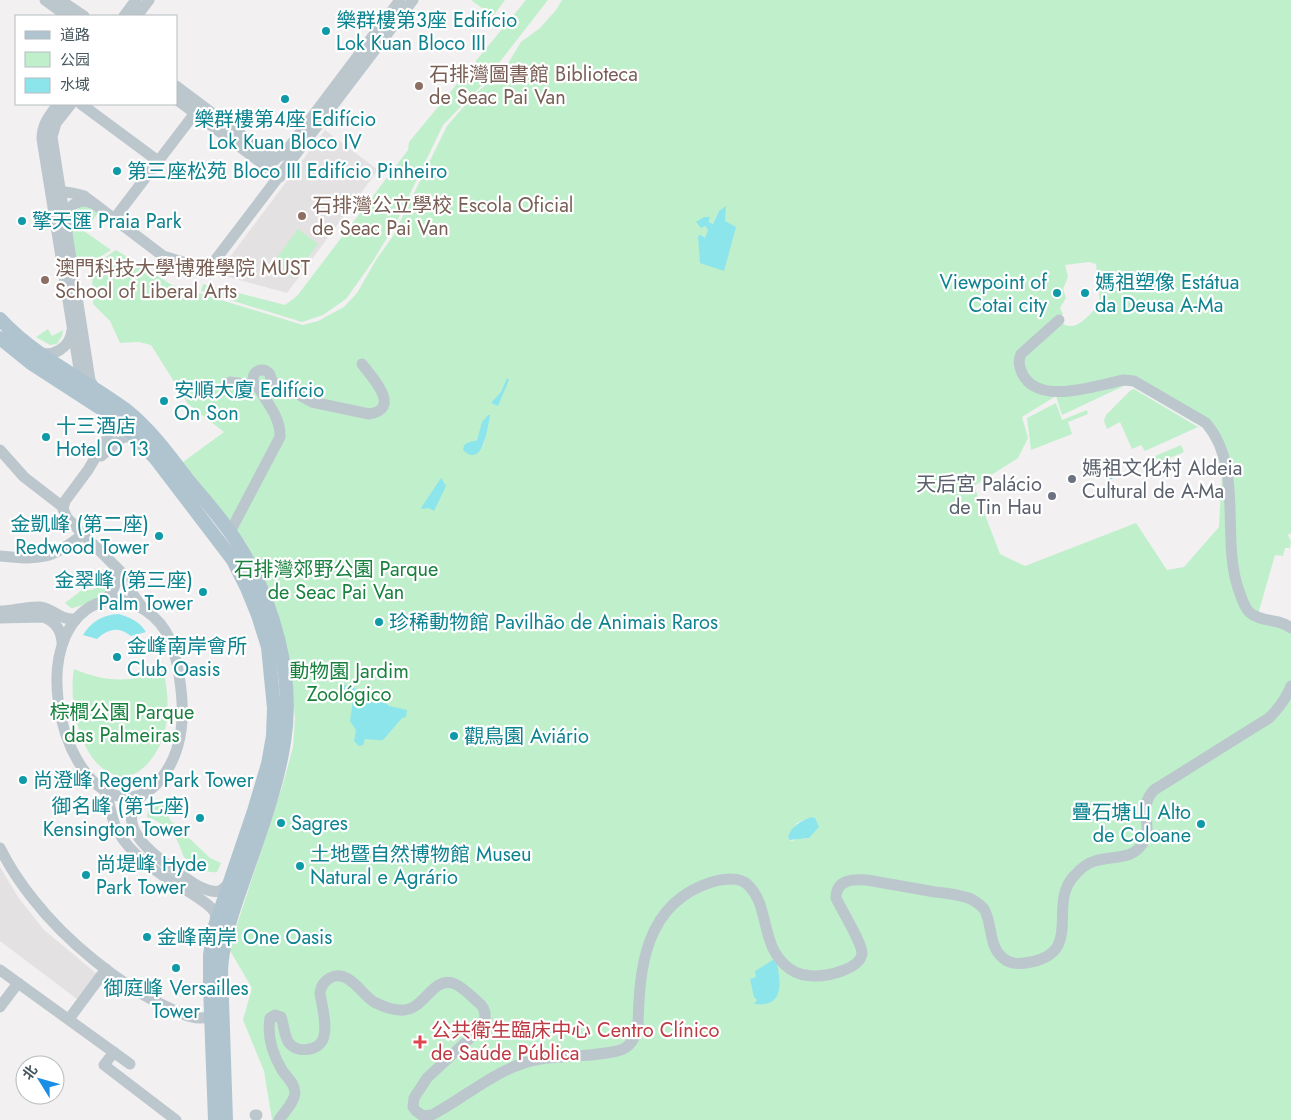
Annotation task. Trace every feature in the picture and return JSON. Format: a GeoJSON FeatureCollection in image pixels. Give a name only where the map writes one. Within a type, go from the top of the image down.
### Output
{"type":"FeatureCollection","features":[{"type":"Feature","properties":{"kind":"main road"},"geometry":{"type":"LineString","coordinates":[[0,319],[35,351],[81,381],[107,412],[119,420],[140,440],[182,490],[233,560],[258,615],[268,647],[274,708],[272,745],[260,792],[215,926],[210,955],[215,1120]]}},
{"type":"Feature","properties":{"kind":"main road"},"geometry":{"type":"LineString","coordinates":[[0,338],[31,364],[62,383],[126,410],[150,433],[230,532],[262,592],[275,626],[284,667],[286,720],[280,764],[274,788],[229,922],[220,970],[226,1120]]}},
{"type":"Feature","properties":{"kind":"main road"},"geometry":{"type":"LineString","coordinates":[[62,383],[74,384],[81,381]]}},
{"type":"Feature","properties":{"kind":"street"},"geometry":{"type":"LineString","coordinates":[[45,0],[66,15]]}},
{"type":"Feature","properties":{"kind":"street"},"geometry":{"type":"LineString","coordinates":[[60,0],[82,15]]}},
{"type":"Feature","properties":{"kind":"street"},"geometry":{"type":"LineString","coordinates":[[125,15],[136,0]]}},
{"type":"Feature","properties":{"kind":"street"},"geometry":{"type":"LineString","coordinates":[[138,15],[149,0]]}},
{"type":"Feature","properties":{"kind":"street"},"geometry":{"type":"LineString","coordinates":[[269,155],[278,158],[284,154],[400,0]]}},
{"type":"Feature","properties":{"kind":"street"},"geometry":{"type":"LineString","coordinates":[[55,192],[75,193],[84,196],[164,256],[207,268],[213,265],[413,0]]}},
{"type":"Feature","properties":{"kind":"street"},"geometry":{"type":"LineString","coordinates":[[178,87],[269,155],[283,172]]}},
{"type":"Feature","properties":{"kind":"street"},"geometry":{"type":"LineString","coordinates":[[178,100],[283,172]]}},
{"type":"Feature","properties":{"kind":"street"},"geometry":{"type":"LineString","coordinates":[[57,105],[42,128],[42,139],[65,224],[92,395]]}},
{"type":"Feature","properties":{"kind":"street"},"geometry":{"type":"LineString","coordinates":[[70,105],[56,123],[52,137],[55,192],[72,327],[81,381]]}},
{"type":"Feature","properties":{"kind":"street"},"geometry":{"type":"LineString","coordinates":[[82,105],[158,162]]}},
{"type":"Feature","properties":{"kind":"street"},"geometry":{"type":"LineString","coordinates":[[114,219],[194,112]]}},
{"type":"Feature","properties":{"kind":"street"},"geometry":{"type":"LineString","coordinates":[[65,224],[67,211],[70,206],[81,201],[94,204]]}},
{"type":"Feature","properties":{"kind":"street"},"geometry":{"type":"LineString","coordinates":[[1059,320],[1021,354],[1018,362],[1024,377],[1038,388],[1050,392],[1062,392],[1124,380],[1134,381],[1206,423],[1219,443],[1227,467],[1234,574],[1245,606],[1257,618],[1282,623],[1291,628]]}},
{"type":"Feature","properties":{"kind":"street"},"geometry":{"type":"LineString","coordinates":[[35,351],[50,354],[64,348],[71,335],[72,327]]}},
{"type":"Feature","properties":{"kind":"street"},"geometry":{"type":"LineString","coordinates":[[270,382],[285,387],[312,402],[374,414],[384,404],[384,394],[362,364]]}},
{"type":"Feature","properties":{"kind":"street"},"geometry":{"type":"LineString","coordinates":[[81,381],[87,372],[88,366]]}},
{"type":"Feature","properties":{"kind":"street"},"geometry":{"type":"LineString","coordinates":[[230,532],[280,437],[278,420],[253,380],[254,375],[260,370],[268,373],[270,382]]}},
{"type":"Feature","properties":{"kind":"street"},"geometry":{"type":"LineString","coordinates":[[230,382],[267,386],[270,382]]}},
{"type":"Feature","properties":{"kind":"street"},"geometry":{"type":"LineString","coordinates":[[107,412],[112,428],[88,470],[66,499],[63,507],[65,515],[128,580],[134,596],[144,610]]}},
{"type":"Feature","properties":{"kind":"street"},"geometry":{"type":"LineString","coordinates":[[88,470],[118,440],[129,436],[140,440]]}},
{"type":"Feature","properties":{"kind":"street"},"geometry":{"type":"LineString","coordinates":[[0,450],[24,478],[63,507]]}},
{"type":"Feature","properties":{"kind":"street"},"geometry":{"type":"LineString","coordinates":[[0,556],[44,557],[67,548],[83,534]]}},
{"type":"Feature","properties":{"kind":"street"},"geometry":{"type":"LineString","coordinates":[[116,567],[118,575],[117,584],[113,591],[104,600],[88,608],[76,619],[62,642],[58,670],[58,688],[62,720],[70,746],[79,763],[90,777],[112,793],[127,797],[144,794]]}},
{"type":"Feature","properties":{"kind":"street"},"geometry":{"type":"LineString","coordinates":[[104,600],[122,599],[135,604],[162,627],[172,645],[180,682],[182,715],[181,735],[177,751],[156,785],[136,802],[131,818],[136,834],[146,847],[185,877],[206,890],[212,892],[220,891],[230,883]]}},
{"type":"Feature","properties":{"kind":"street"},"geometry":{"type":"LineString","coordinates":[[0,611],[41,607],[52,611],[64,619],[76,619]]}},
{"type":"Feature","properties":{"kind":"street"},"geometry":{"type":"LineString","coordinates":[[0,618],[48,618],[60,631],[62,642]]}},
{"type":"Feature","properties":{"kind":"street"},"geometry":{"type":"LineString","coordinates":[[279,1120],[293,1100],[294,1088],[292,1082],[283,1072],[274,1053],[270,1036],[270,1018],[275,1015],[281,1017],[286,1037],[298,1049],[313,1049],[318,1046],[324,1036],[321,987],[324,982],[334,976],[346,977],[374,1002],[391,1009],[408,1010],[415,1008],[434,988],[444,983],[455,984],[481,1005],[486,1016],[482,1028],[428,1078],[414,1098],[413,1107],[423,1116],[432,1115],[501,1072],[526,1062],[616,1051],[625,1048],[638,1029],[642,963],[649,939],[655,928],[680,897],[696,888],[719,880],[734,879],[747,884],[757,900],[776,955],[789,968],[801,975],[824,975],[852,967],[860,960],[862,950],[836,898],[836,893],[841,885],[851,879],[868,880],[966,897],[982,906],[988,916],[995,947],[999,955],[1014,963],[1023,964],[1048,957],[1054,952],[1062,938],[1061,925],[1066,887],[1074,875],[1096,860],[1130,856],[1137,851],[1147,836],[1145,806],[1149,794],[1268,718],[1288,696],[1291,686]]}},
{"type":"Feature","properties":{"kind":"street"},"geometry":{"type":"LineString","coordinates":[[104,789],[115,824],[127,845],[156,871],[208,904],[215,914],[215,926]]}},
{"type":"Feature","properties":{"kind":"street"},"geometry":{"type":"LineString","coordinates":[[0,848],[16,876],[34,901],[75,943],[106,969],[154,1001],[175,1011],[194,1018],[211,1017]]}},
{"type":"Feature","properties":{"kind":"street"},"geometry":{"type":"LineString","coordinates":[[68,1019],[106,969]]}},
{"type":"Feature","properties":{"kind":"street"},"geometry":{"type":"LineString","coordinates":[[0,970],[130,1064]]}},
{"type":"Feature","properties":{"kind":"street"},"geometry":{"type":"LineString","coordinates":[[0,1007],[18,983]]}},
{"type":"Feature","properties":{"kind":"street"},"geometry":{"type":"LineString","coordinates":[[114,1052],[104,1065],[176,1120]]}},
{"type":"Feature","properties":{"kind":"shaded area","name":"石排灣公立學校 Escola Oficial de Seac Pai Van"},"geometry":{"type":"Polygon","coordinates":[[[325,130],[378,170],[287,293],[217,274],[325,130]]]}},
{"type":"Feature","properties":{"kind":"shaded area"},"geometry":{"type":"Polygon","coordinates":[[[0,867],[18,897],[44,930],[97,974],[77,999],[0,941],[0,867]]]}},
{"type":"Feature","properties":{"kind":"green space"},"geometry":{"type":"Polygon","coordinates":[[[471,0],[505,0],[493,16],[471,0]]]}},
{"type":"Feature","properties":{"kind":"green space"},"geometry":{"type":"Polygon","coordinates":[[[526,0],[548,0],[481,86],[443,125],[397,221],[373,261],[346,299],[323,315],[302,322],[201,291],[203,284],[285,305],[297,296],[408,150],[409,142],[526,0]]]}},
{"type":"Feature","properties":{"kind":"green space"},"geometry":{"type":"Polygon","coordinates":[[[562,0],[1291,0],[1291,533],[1288,535],[1291,542],[1290,548],[1285,548],[1283,556],[1275,555],[1257,618],[1291,628],[1291,1120],[272,1120],[264,1071],[243,1020],[252,988],[229,949],[283,784],[293,747],[295,719],[293,696],[259,574],[245,541],[183,462],[224,432],[188,404],[151,345],[139,342],[120,343],[110,321],[93,304],[92,266],[116,250],[172,285],[303,325],[318,321],[344,307],[357,293],[376,260],[393,236],[447,126],[474,95],[505,68],[521,42],[540,28],[562,0]],[[719,211],[713,224],[709,222],[710,218],[705,226],[708,230],[705,239],[702,235],[700,263],[725,221],[719,211]],[[1089,262],[1065,265],[1068,277],[1063,289],[1066,298],[1060,308],[1063,314],[1059,320],[1065,325],[1070,326],[1076,325],[1087,318],[1100,303],[1096,264],[1089,262]],[[1128,384],[1062,415],[1056,396],[1022,417],[1028,438],[1018,458],[974,486],[1000,554],[1025,566],[1136,523],[1167,570],[1184,567],[1219,527],[1222,471],[1213,441],[1203,425],[1128,384]],[[488,425],[480,428],[479,436],[473,442],[480,450],[484,444],[488,425]],[[812,817],[797,823],[788,839],[792,841],[799,838],[806,839],[818,828],[812,817]]]}},
{"type":"Feature","properties":{"kind":"green space"},"geometry":{"type":"Polygon","coordinates":[[[87,206],[99,212],[84,231],[111,250],[78,271],[69,220],[79,207],[87,206]]]}},
{"type":"Feature","properties":{"kind":"green space"},"geometry":{"type":"Polygon","coordinates":[[[298,229],[318,244],[293,278],[273,263],[298,229]]]}},
{"type":"Feature","properties":{"kind":"green space"},"geometry":{"type":"Polygon","coordinates":[[[48,329],[52,336],[63,330],[57,344],[50,345],[36,337],[48,329]]]}},
{"type":"Feature","properties":{"kind":"green space"},"geometry":{"type":"Polygon","coordinates":[[[1134,389],[1198,427],[1145,451],[1141,445],[1132,449],[1120,422],[1107,429],[1104,421],[1106,415],[1134,389]]]}},
{"type":"Feature","properties":{"kind":"green space"},"geometry":{"type":"Polygon","coordinates":[[[1056,403],[1062,420],[1087,410],[1088,414],[1068,422],[1072,434],[1031,450],[1027,418],[1056,403]]]}},
{"type":"Feature","properties":{"kind":"green space"},"geometry":{"type":"Polygon","coordinates":[[[1181,445],[1184,452],[1151,466],[1148,459],[1181,445]]]}},
{"type":"Feature","properties":{"kind":"green space"},"geometry":{"type":"Polygon","coordinates":[[[112,582],[106,591],[88,602],[71,608],[65,603],[82,590],[91,590],[112,582]]]}},
{"type":"Feature","properties":{"kind":"green space","name":"棕櫚公園 Parque das Palmeiras"},"geometry":{"type":"Polygon","coordinates":[[[74,669],[97,677],[118,680],[140,677],[163,669],[168,708],[164,735],[152,758],[138,772],[119,776],[106,770],[95,760],[86,747],[75,715],[73,698],[74,669]]]}},
{"type":"Feature","properties":{"kind":"green space"},"geometry":{"type":"Polygon","coordinates":[[[159,799],[163,799],[170,820],[210,858],[221,863],[217,872],[202,870],[189,864],[173,834],[161,824],[147,817],[148,809],[159,799]]]}},
{"type":"Feature","properties":{"kind":"water"},"geometry":{"type":"Polygon","coordinates":[[[726,206],[725,221],[736,227],[724,271],[700,263],[698,236],[701,235],[705,238],[708,230],[705,226],[701,228],[696,222],[704,217],[710,217],[709,222],[713,224],[719,211],[726,206]]]}},
{"type":"Feature","properties":{"kind":"water"},"geometry":{"type":"Polygon","coordinates":[[[507,378],[509,380],[498,406],[491,403],[501,392],[507,378]]]}},
{"type":"Feature","properties":{"kind":"water"},"geometry":{"type":"Polygon","coordinates":[[[490,415],[486,436],[480,451],[475,455],[470,455],[463,450],[464,447],[468,443],[477,440],[482,422],[490,415]]]}},
{"type":"Feature","properties":{"kind":"water"},"geometry":{"type":"Polygon","coordinates":[[[1102,463],[1110,463],[1115,471],[1113,478],[1110,480],[1102,463]]]}},
{"type":"Feature","properties":{"kind":"water"},"geometry":{"type":"Polygon","coordinates":[[[441,478],[446,486],[434,511],[429,508],[422,509],[421,508],[441,478]]]}},
{"type":"Feature","properties":{"kind":"water"},"geometry":{"type":"Polygon","coordinates":[[[119,614],[134,620],[146,632],[131,636],[122,631],[113,630],[97,639],[83,635],[98,620],[119,614]]]}},
{"type":"Feature","properties":{"kind":"water"},"geometry":{"type":"Polygon","coordinates":[[[342,683],[348,687],[354,687],[360,697],[383,700],[389,706],[407,710],[406,717],[402,718],[383,740],[365,739],[363,745],[359,746],[354,741],[356,730],[350,721],[355,697],[352,690],[346,693],[341,687],[342,683]]]}},
{"type":"Feature","properties":{"kind":"water"},"geometry":{"type":"Polygon","coordinates":[[[811,817],[815,818],[819,827],[809,838],[789,840],[788,836],[795,826],[811,817]]]}},
{"type":"Feature","properties":{"kind":"water"},"geometry":{"type":"Polygon","coordinates":[[[776,958],[779,975],[777,997],[765,1004],[754,1004],[757,1000],[754,997],[750,979],[756,977],[755,971],[776,958]]]}},
{"type":"Feature","properties":{"kind":"place","name":"樂群樓第3座 Edifício Lok Kuan Bloco III"},"geometry":{"type":"Point","coordinates":[326,31]}},
{"type":"Feature","properties":{"kind":"place","name":"石排灣圖書館 Biblioteca de Seac Pai Van"},"geometry":{"type":"Point","coordinates":[419,86]}},
{"type":"Feature","properties":{"kind":"place","name":"樂群樓第4座 Edifício Lok Kuan Bloco IV"},"geometry":{"type":"Point","coordinates":[285,99]}},
{"type":"Feature","properties":{"kind":"place","name":"第三座松苑 Bloco III Edifício Pinheiro"},"geometry":{"type":"Point","coordinates":[117,171]}},
{"type":"Feature","properties":{"kind":"place","name":"石排灣公立學校 Escola Oficial de Seac Pai Van"},"geometry":{"type":"Point","coordinates":[302,216]}},
{"type":"Feature","properties":{"kind":"place","name":"擎天匯 Praia Park"},"geometry":{"type":"Point","coordinates":[22,221]}},
{"type":"Feature","properties":{"kind":"place","name":"澳門科技大學博雅學院 MUST School of Liberal Arts"},"geometry":{"type":"Point","coordinates":[45,280]}},
{"type":"Feature","properties":{"kind":"place","name":"Viewpoint of Cotai city"},"geometry":{"type":"Point","coordinates":[1057,293]}},
{"type":"Feature","properties":{"kind":"place","name":"媽祖塑像 Estátua da Deusa A-Ma"},"geometry":{"type":"Point","coordinates":[1085,293]}},
{"type":"Feature","properties":{"kind":"place","name":"安順大廈 Edifício On Son"},"geometry":{"type":"Point","coordinates":[164,401]}},
{"type":"Feature","properties":{"kind":"place","name":"十三酒店 Hotel O 13"},"geometry":{"type":"Point","coordinates":[46,437]}},
{"type":"Feature","properties":{"kind":"place","name":"媽祖文化村 Aldeia Cultural de A-Ma"},"geometry":{"type":"Point","coordinates":[1072,479]}},
{"type":"Feature","properties":{"kind":"place","name":"天后宮 Palácio de Tin Hau"},"geometry":{"type":"Point","coordinates":[1052,496]}},
{"type":"Feature","properties":{"kind":"place","name":"金凱峰 (第二座) Redwood Tower"},"geometry":{"type":"Point","coordinates":[159,536]}},
{"type":"Feature","properties":{"kind":"place","name":"金翠峰 (第三座) Palm Tower"},"geometry":{"type":"Point","coordinates":[203,592]}},
{"type":"Feature","properties":{"kind":"place","name":"珍稀動物館 Pavilhão de Animais Raros"},"geometry":{"type":"Point","coordinates":[379,622]}},
{"type":"Feature","properties":{"kind":"place","name":"金峰南岸會所 Club Oasis"},"geometry":{"type":"Point","coordinates":[117,657]}},
{"type":"Feature","properties":{"kind":"place","name":"觀鳥園 Aviário"},"geometry":{"type":"Point","coordinates":[454,736]}},
{"type":"Feature","properties":{"kind":"place","name":"尚澄峰 Regent Park Tower"},"geometry":{"type":"Point","coordinates":[23,780]}},
{"type":"Feature","properties":{"kind":"place","name":"御名峰 (第七座) Kensington Tower"},"geometry":{"type":"Point","coordinates":[200,818]}},
{"type":"Feature","properties":{"kind":"place","name":"Sagres"},"geometry":{"type":"Point","coordinates":[281,823]}},
{"type":"Feature","properties":{"kind":"place","name":"疊石塘山 Alto de Coloane"},"geometry":{"type":"Point","coordinates":[1201,824]}},
{"type":"Feature","properties":{"kind":"place","name":"土地暨自然博物館 Museu Natural e Agrário"},"geometry":{"type":"Point","coordinates":[300,866]}},
{"type":"Feature","properties":{"kind":"place","name":"尚堤峰 Hyde Park Tower"},"geometry":{"type":"Point","coordinates":[86,875]}},
{"type":"Feature","properties":{"kind":"place","name":"金峰南岸 One Oasis"},"geometry":{"type":"Point","coordinates":[147,937]}},
{"type":"Feature","properties":{"kind":"place","name":"御庭峰 Versailles Tower"},"geometry":{"type":"Point","coordinates":[176,968]}},
{"type":"Feature","properties":{"kind":"place","name":"公共衛生臨床中心 Centro Clínico de Saúde Pública"},"geometry":{"type":"Point","coordinates":[420,1042]}},
{"type":"Feature","properties":{"kind":"park label","name":"石排灣郊野公園 Parque de Seac Pai Van"},"geometry":{"type":"Point","coordinates":[336,580]}},
{"type":"Feature","properties":{"kind":"park label","name":"動物園 Jardim Zoológico"},"geometry":{"type":"Point","coordinates":[349,682]}}]}
